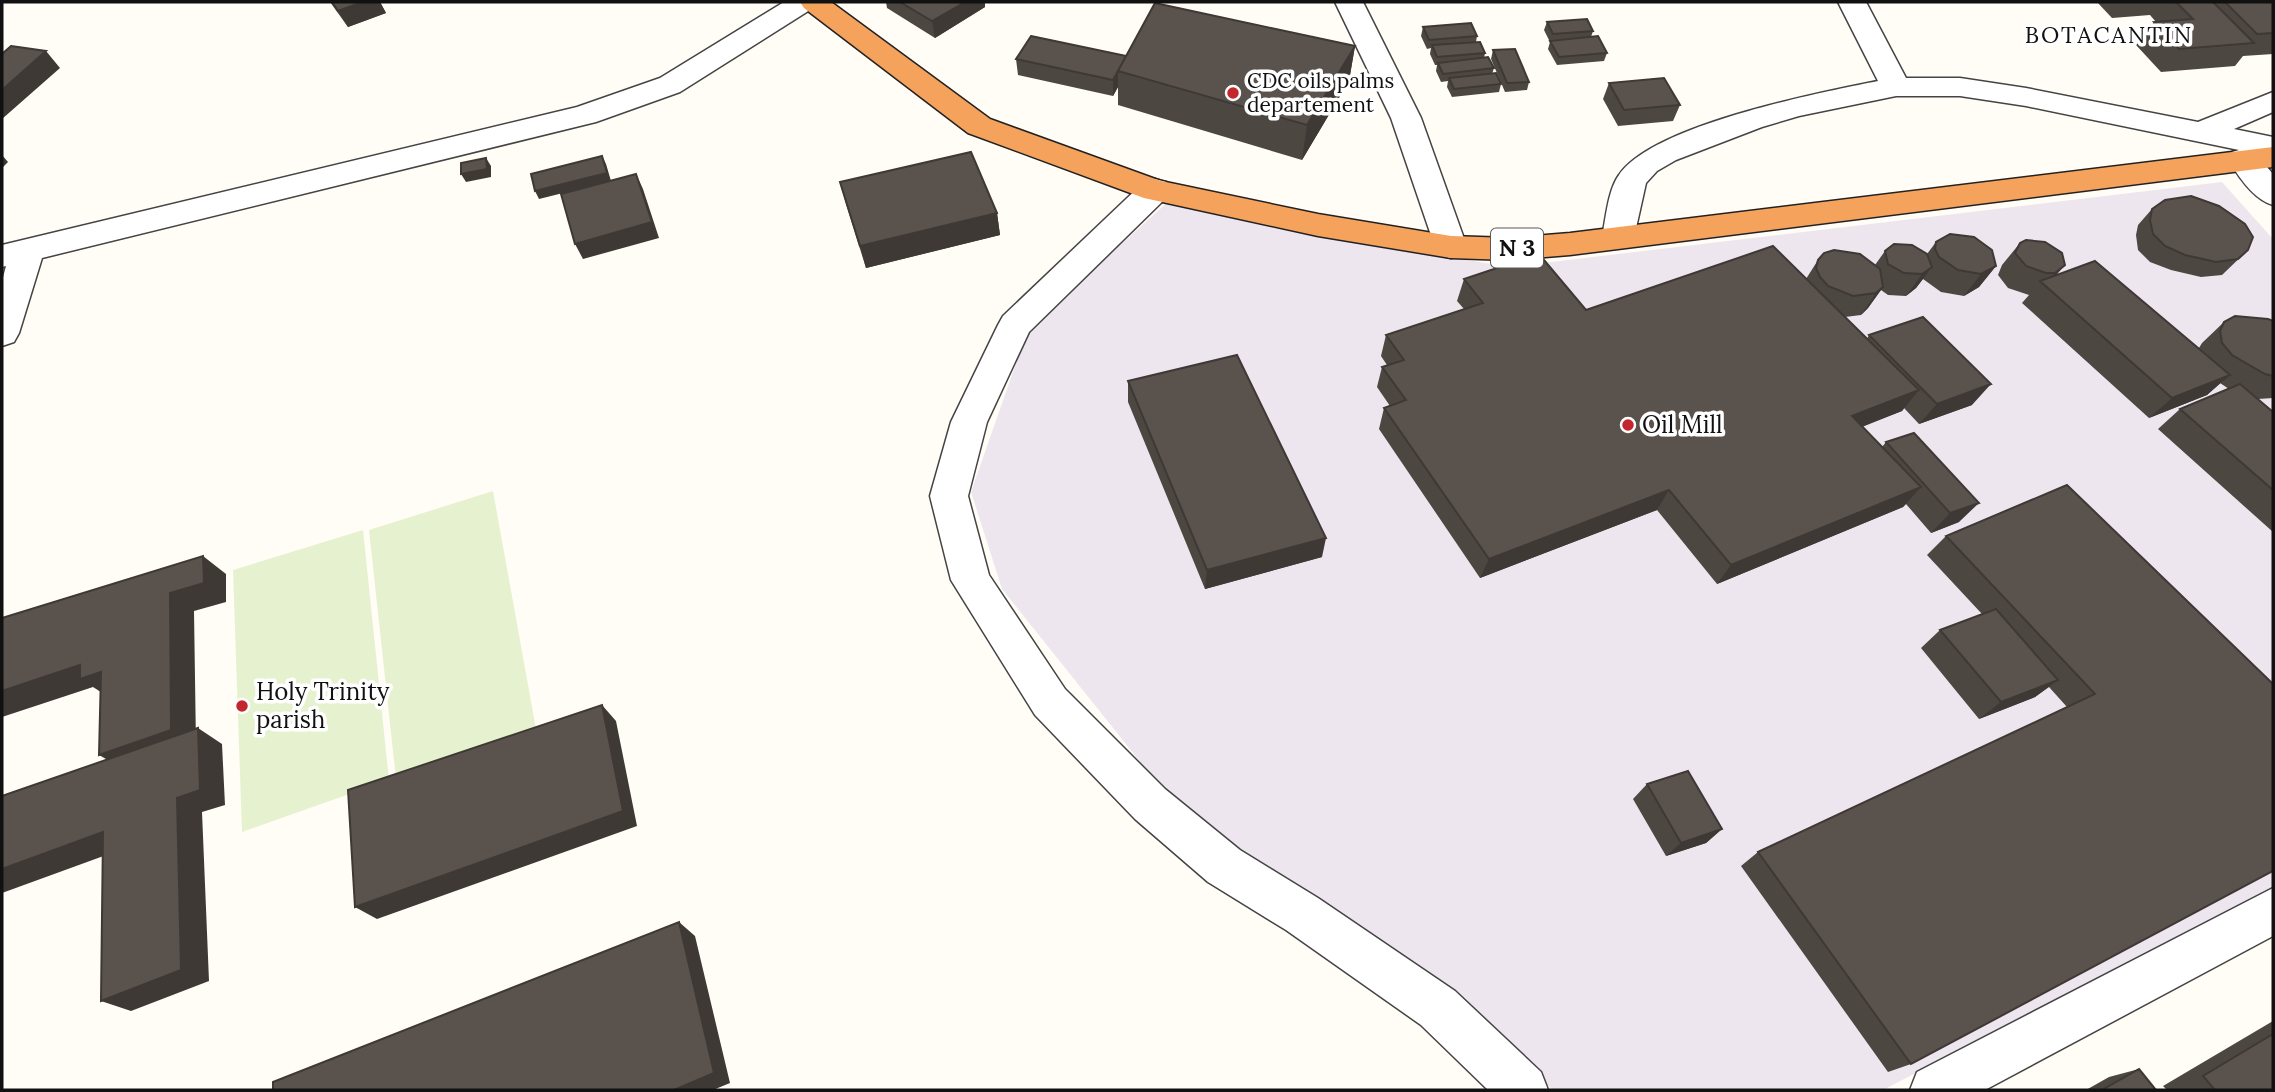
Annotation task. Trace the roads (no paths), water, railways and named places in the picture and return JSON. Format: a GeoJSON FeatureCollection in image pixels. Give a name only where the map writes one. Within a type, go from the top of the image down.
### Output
{"type":"FeatureCollection","features":[{"type":"Feature","properties":{"kind":"highway","name":"N 3"},"geometry":{"type":"LineString","coordinates":[[814,2],[979,126],[1155,190],[1318,225],[1451,247],[1509,248],[1618,237],[2258,158]]}},
{"type":"Feature","properties":{"kind":"street"},"geometry":{"type":"LineString","coordinates":[[2,333],[15,253],[585,115],[670,85],[803,2]]}},
{"type":"Feature","properties":{"kind":"street"},"geometry":{"type":"LineString","coordinates":[[1349,2],[1406,118],[1451,247]]}},
{"type":"Feature","properties":{"kind":"street"},"geometry":{"type":"LineString","coordinates":[[1852,2],[1895,87]]}},
{"type":"Feature","properties":{"kind":"street"},"geometry":{"type":"LineString","coordinates":[[1618,237],[1631,180],[1646,164],[1665,153],[1762,117],[1843,96],[1895,87],[1961,87],[2204,131],[2273,147]]}},
{"type":"Feature","properties":{"kind":"street"},"geometry":{"type":"LineString","coordinates":[[2204,131],[2273,101]]}},
{"type":"Feature","properties":{"kind":"street"},"geometry":{"type":"LineString","coordinates":[[2258,158],[2273,194]]}},
{"type":"Feature","properties":{"kind":"street"},"geometry":{"type":"LineString","coordinates":[[1155,190],[1015,324],[969,422],[950,496],[971,580],[1050,702],[1150,804],[1224,866],[1302,914],[1438,1008],[1523,1090]]}},
{"type":"Feature","properties":{"kind":"street"},"geometry":{"type":"LineString","coordinates":[[1935,1090],[2273,911]]}},
{"type":"Feature","properties":{"kind":"place","name":"CDC oils palms departement"},"geometry":{"type":"Point","coordinates":[1233,93]}},
{"type":"Feature","properties":{"kind":"place","name":"Oil Mill"},"geometry":{"type":"Point","coordinates":[1628,425]}},
{"type":"Feature","properties":{"kind":"place","name":"Holy Trinity parish"},"geometry":{"type":"Point","coordinates":[242,706]}},
{"type":"Feature","properties":{"kind":"district","name":"BOTACANTIN"},"geometry":{"type":"Point","coordinates":[2109,35]}}]}
